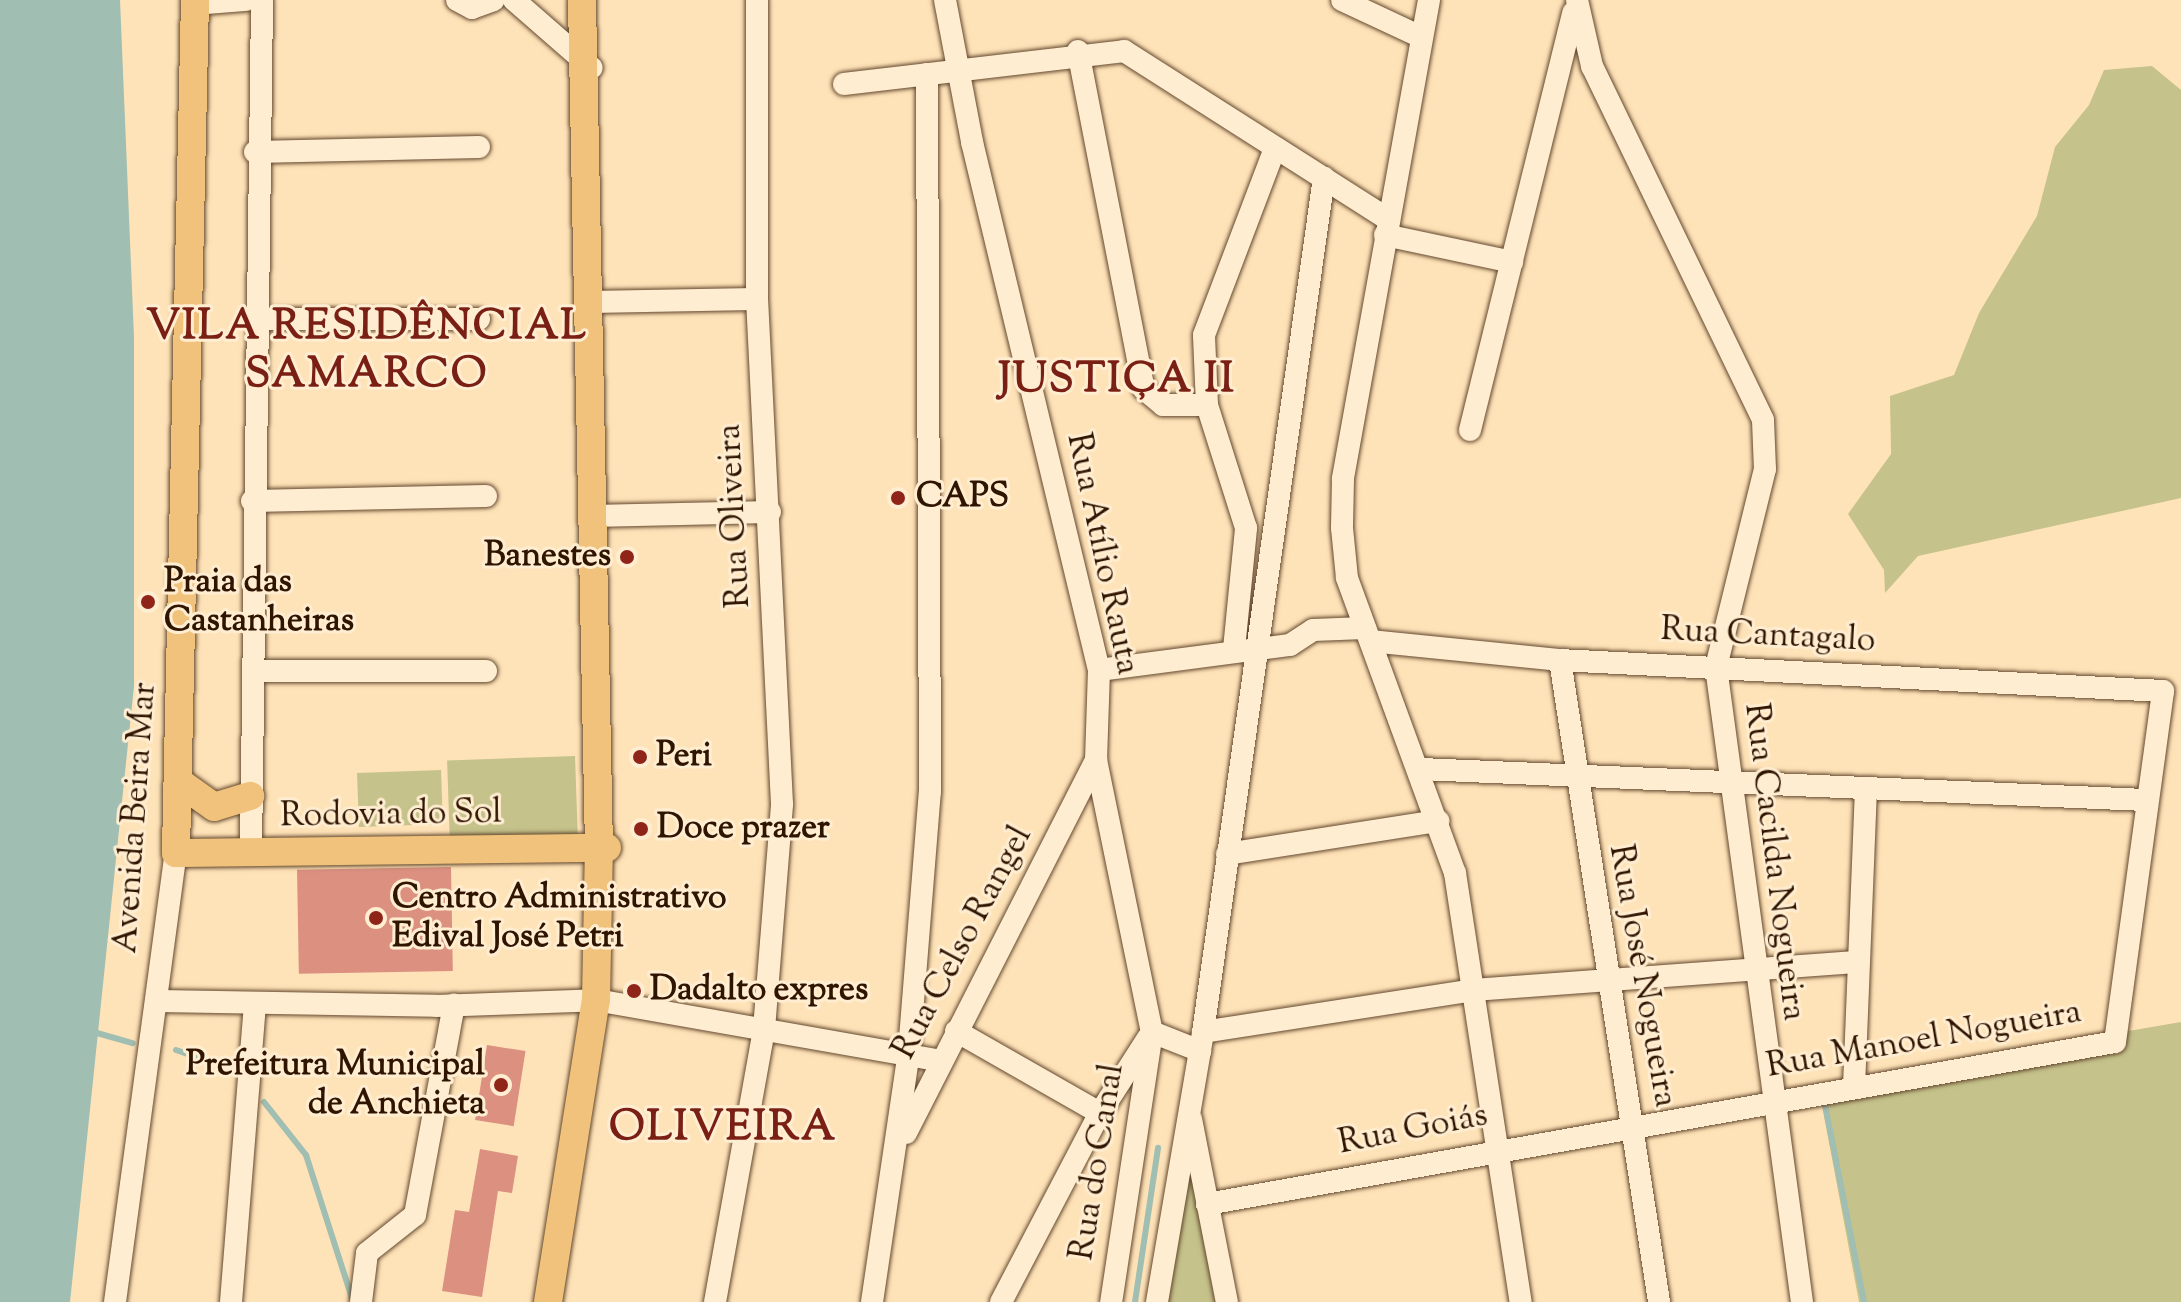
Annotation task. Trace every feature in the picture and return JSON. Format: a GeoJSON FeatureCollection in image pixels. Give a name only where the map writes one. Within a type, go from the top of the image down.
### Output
{"type":"FeatureCollection","features":[{"type":"Feature","properties":{"kind":"main road"},"geometry":{"type":"LineString","coordinates":[[556,1302],[600,1000],[603,848],[588,64],[582,0]]}},
{"type":"Feature","properties":{"kind":"main road"},"geometry":{"type":"LineString","coordinates":[[588,64],[593,0]]}},
{"type":"Feature","properties":{"kind":"main road","name":"Avenida Beira Mar"},"geometry":{"type":"LineString","coordinates":[[176,853],[195,2]]}},
{"type":"Feature","properties":{"kind":"main road"},"geometry":{"type":"LineString","coordinates":[[179,782],[214,807],[250,796]]}},
{"type":"Feature","properties":{"kind":"main road","name":"Rodovia do Sol"},"geometry":{"type":"LineString","coordinates":[[176,853],[603,848]]}},
{"type":"Feature","properties":{"kind":"main road"},"geometry":{"type":"LineString","coordinates":[[548,1302],[600,1000]]}},
{"type":"Feature","properties":{"kind":"street"},"geometry":{"type":"LineString","coordinates":[[195,2],[246,0]]}},
{"type":"Feature","properties":{"kind":"street"},"geometry":{"type":"LineString","coordinates":[[251,853],[255,152],[262,0]]}},
{"type":"Feature","properties":{"kind":"street"},"geometry":{"type":"LineString","coordinates":[[457,0],[472,8],[494,0]]}},
{"type":"Feature","properties":{"kind":"street"},"geometry":{"type":"LineString","coordinates":[[514,0],[588,64]]}},
{"type":"Feature","properties":{"kind":"street","name":"Rua Oliveira"},"geometry":{"type":"LineString","coordinates":[[715,1302],[764,1029],[782,804],[770,512],[757,299],[757,0]]}},
{"type":"Feature","properties":{"kind":"street","name":"Rua Atílio Rauta"},"geometry":{"type":"LineString","coordinates":[[945,0],[1099,670],[1096,760],[1152,1032]]}},
{"type":"Feature","properties":{"kind":"street"},"geometry":{"type":"LineString","coordinates":[[1342,0],[1421,37]]}},
{"type":"Feature","properties":{"kind":"street"},"geometry":{"type":"LineString","coordinates":[[1429,0],[1343,479],[1347,578],[1438,821],[1474,990],[1521,1302]]}},
{"type":"Feature","properties":{"kind":"street"},"geometry":{"type":"LineString","coordinates":[[1470,430],[1577,0]]}},
{"type":"Feature","properties":{"kind":"street","name":"Rua Cacilda Nogueira"},"geometry":{"type":"LineString","coordinates":[[1577,0],[1592,66],[1763,420],[1765,469],[1716,667],[1727,784],[1769,1102],[1802,1302]]}},
{"type":"Feature","properties":{"kind":"street"},"geometry":{"type":"LineString","coordinates":[[1078,51],[1144,389],[1163,405],[1207,405]]}},
{"type":"Feature","properties":{"kind":"street"},"geometry":{"type":"LineString","coordinates":[[844,84],[1078,51],[1139,56],[1324,178],[1387,228],[1512,262]]}},
{"type":"Feature","properties":{"kind":"street"},"geometry":{"type":"LineString","coordinates":[[872,1302],[909,1051],[930,792],[927,74]]}},
{"type":"Feature","properties":{"kind":"street"},"geometry":{"type":"LineString","coordinates":[[255,152],[479,147]]}},
{"type":"Feature","properties":{"kind":"street"},"geometry":{"type":"LineString","coordinates":[[1157,1302],[1188,1102],[1201,1041],[1227,854],[1244,647],[1246,528],[1207,405],[1204,335],[1216,291],[1275,148]]}},
{"type":"Feature","properties":{"kind":"street"},"geometry":{"type":"LineString","coordinates":[[1244,647],[1324,178]]}},
{"type":"Feature","properties":{"kind":"street"},"geometry":{"type":"LineString","coordinates":[[593,302],[757,299]]}},
{"type":"Feature","properties":{"kind":"street"},"geometry":{"type":"LineString","coordinates":[[255,319],[479,319]]}},
{"type":"Feature","properties":{"kind":"street"},"geometry":{"type":"LineString","coordinates":[[252,501],[486,496]]}},
{"type":"Feature","properties":{"kind":"street"},"geometry":{"type":"LineString","coordinates":[[597,516],[770,512]]}},
{"type":"Feature","properties":{"kind":"street","name":"Rua Cantagalo"},"geometry":{"type":"LineString","coordinates":[[1099,670],[1244,647],[1290,645],[1313,630],[1560,660],[2163,691]]}},
{"type":"Feature","properties":{"kind":"street","name":"Rua José Nogueira"},"geometry":{"type":"LineString","coordinates":[[1560,660],[1573,776],[1610,982],[1659,1302]]}},
{"type":"Feature","properties":{"kind":"street"},"geometry":{"type":"LineString","coordinates":[[254,671],[486,671]]}},
{"type":"Feature","properties":{"kind":"street","name":"Rua Manoel Nogueira"},"geometry":{"type":"LineString","coordinates":[[1632,1126],[2115,1042],[2163,691]]}},
{"type":"Feature","properties":{"kind":"street","name":"Rua Celso Rangel"},"geometry":{"type":"LineString","coordinates":[[894,1159],[937,1060],[956,1031],[1096,760]]}},
{"type":"Feature","properties":{"kind":"street"},"geometry":{"type":"LineString","coordinates":[[1421,769],[2147,800]]}},
{"type":"Feature","properties":{"kind":"street"},"geometry":{"type":"LineString","coordinates":[[1854,1087],[1855,962],[1866,788]]}},
{"type":"Feature","properties":{"kind":"street"},"geometry":{"type":"LineString","coordinates":[[1227,854],[1438,821]]}},
{"type":"Feature","properties":{"kind":"street","name":"Avenida Beira Mar"},"geometry":{"type":"LineString","coordinates":[[115,1302],[159,1001],[176,853]]}},
{"type":"Feature","properties":{"kind":"street"},"geometry":{"type":"LineString","coordinates":[[1001,1302],[1100,1113],[1152,1032],[1201,1041],[1474,990],[1855,962]]}},
{"type":"Feature","properties":{"kind":"street"},"geometry":{"type":"LineString","coordinates":[[159,1001],[454,1005],[600,1000],[909,1051],[937,1060]]}},
{"type":"Feature","properties":{"kind":"street"},"geometry":{"type":"LineString","coordinates":[[231,1302],[255,1004]]}},
{"type":"Feature","properties":{"kind":"street"},"geometry":{"type":"LineString","coordinates":[[361,1302],[367,1253],[415,1215],[454,1005]]}},
{"type":"Feature","properties":{"kind":"street"},"geometry":{"type":"LineString","coordinates":[[956,1031],[1100,1113]]}},
{"type":"Feature","properties":{"kind":"street","name":"Rua do Canal"},"geometry":{"type":"LineString","coordinates":[[1111,1302],[1152,1032]]}},
{"type":"Feature","properties":{"kind":"street"},"geometry":{"type":"LineString","coordinates":[[1188,1102],[1227,1302]]}},
{"type":"Feature","properties":{"kind":"street","name":"Rua Goiás"},"geometry":{"type":"LineString","coordinates":[[1207,1204],[1498,1148],[1632,1126]]}},
{"type":"Feature","properties":{"kind":"shaded area"},"geometry":{"type":"Polygon","coordinates":[[[0,0],[120,0],[134,337],[134,686],[70,1302],[0,1302],[0,0]]]}},
{"type":"Feature","properties":{"kind":"shaded area"},"geometry":{"type":"Polygon","coordinates":[[[2152,66],[2181,90],[2181,498],[1918,556],[1885,593],[1884,570],[1848,514],[1891,454],[1890,396],[1954,375],[1979,313],[2037,216],[2055,147],[2089,105],[2104,70],[2152,66]]]}},
{"type":"Feature","properties":{"kind":"shaded area"},"geometry":{"type":"Polygon","coordinates":[[[575,756],[578,837],[450,841],[447,760],[575,756]]]}},
{"type":"Feature","properties":{"kind":"shaded area"},"geometry":{"type":"Polygon","coordinates":[[[441,770],[443,824],[359,827],[357,773],[441,770]]]}},
{"type":"Feature","properties":{"kind":"shaded area"},"geometry":{"type":"Polygon","coordinates":[[[2181,1022],[2181,1302],[1859,1302],[1818,1084],[2181,1022]]]}},
{"type":"Feature","properties":{"kind":"shaded area"},"geometry":{"type":"Polygon","coordinates":[[[1188,1153],[1215,1302],[1164,1302],[1188,1153]]]}},
{"type":"Feature","properties":{"kind":"building","name":"Centro Administrativo Edival José Petri"},"geometry":{"type":"Polygon","coordinates":[[[451,867],[453,971],[299,974],[297,870],[451,867]]]}},
{"type":"Feature","properties":{"kind":"building","name":"Prefeitura Municipal de Anchieta"},"geometry":{"type":"Polygon","coordinates":[[[487,1045],[526,1051],[514,1126],[475,1120],[487,1045]]]}},
{"type":"Feature","properties":{"kind":"building"},"geometry":{"type":"Polygon","coordinates":[[[480,1149],[518,1156],[512,1193],[498,1191],[482,1297],[442,1291],[455,1210],[469,1212],[480,1149]]]}},
{"type":"Feature","properties":{"kind":"waterway"},"geometry":{"type":"LineString","coordinates":[[97,1033],[133,1043]]}},
{"type":"Feature","properties":{"kind":"waterway"},"geometry":{"type":"LineString","coordinates":[[176,1050],[199,1058]]}},
{"type":"Feature","properties":{"kind":"waterway"},"geometry":{"type":"LineString","coordinates":[[264,1102],[306,1155],[352,1298]]}},
{"type":"Feature","properties":{"kind":"waterway"},"geometry":{"type":"LineString","coordinates":[[1825,1105],[1864,1302]]}},
{"type":"Feature","properties":{"kind":"waterway"},"geometry":{"type":"LineString","coordinates":[[1135,1302],[1158,1148]]}},
{"type":"Feature","properties":{"kind":"place","name":"CAPS"},"geometry":{"type":"Point","coordinates":[898,498]}},
{"type":"Feature","properties":{"kind":"place","name":"Banestes"},"geometry":{"type":"Point","coordinates":[627,557]}},
{"type":"Feature","properties":{"kind":"place","name":"Praia das Castanheiras"},"geometry":{"type":"Point","coordinates":[148,602]}},
{"type":"Feature","properties":{"kind":"place","name":"Peri"},"geometry":{"type":"Point","coordinates":[640,757]}},
{"type":"Feature","properties":{"kind":"place","name":"Doce prazer"},"geometry":{"type":"Point","coordinates":[641,829]}},
{"type":"Feature","properties":{"kind":"place","name":"Centro Administrativo Edival José Petri"},"geometry":{"type":"Point","coordinates":[376,918]}},
{"type":"Feature","properties":{"kind":"place","name":"Dadalto expres"},"geometry":{"type":"Point","coordinates":[634,991]}},
{"type":"Feature","properties":{"kind":"place","name":"Prefeitura Municipal de Anchieta"},"geometry":{"type":"Point","coordinates":[501,1085]}},
{"type":"Feature","properties":{"kind":"district","name":"VILA RESIDÊNCIAL SAMARCO"},"geometry":{"type":"Point","coordinates":[367,352]}},
{"type":"Feature","properties":{"kind":"district","name":"JUSTIÇA II"},"geometry":{"type":"Point","coordinates":[1117,381]}},
{"type":"Feature","properties":{"kind":"district","name":"OLIVEIRA"},"geometry":{"type":"Point","coordinates":[723,1129]}}]}
